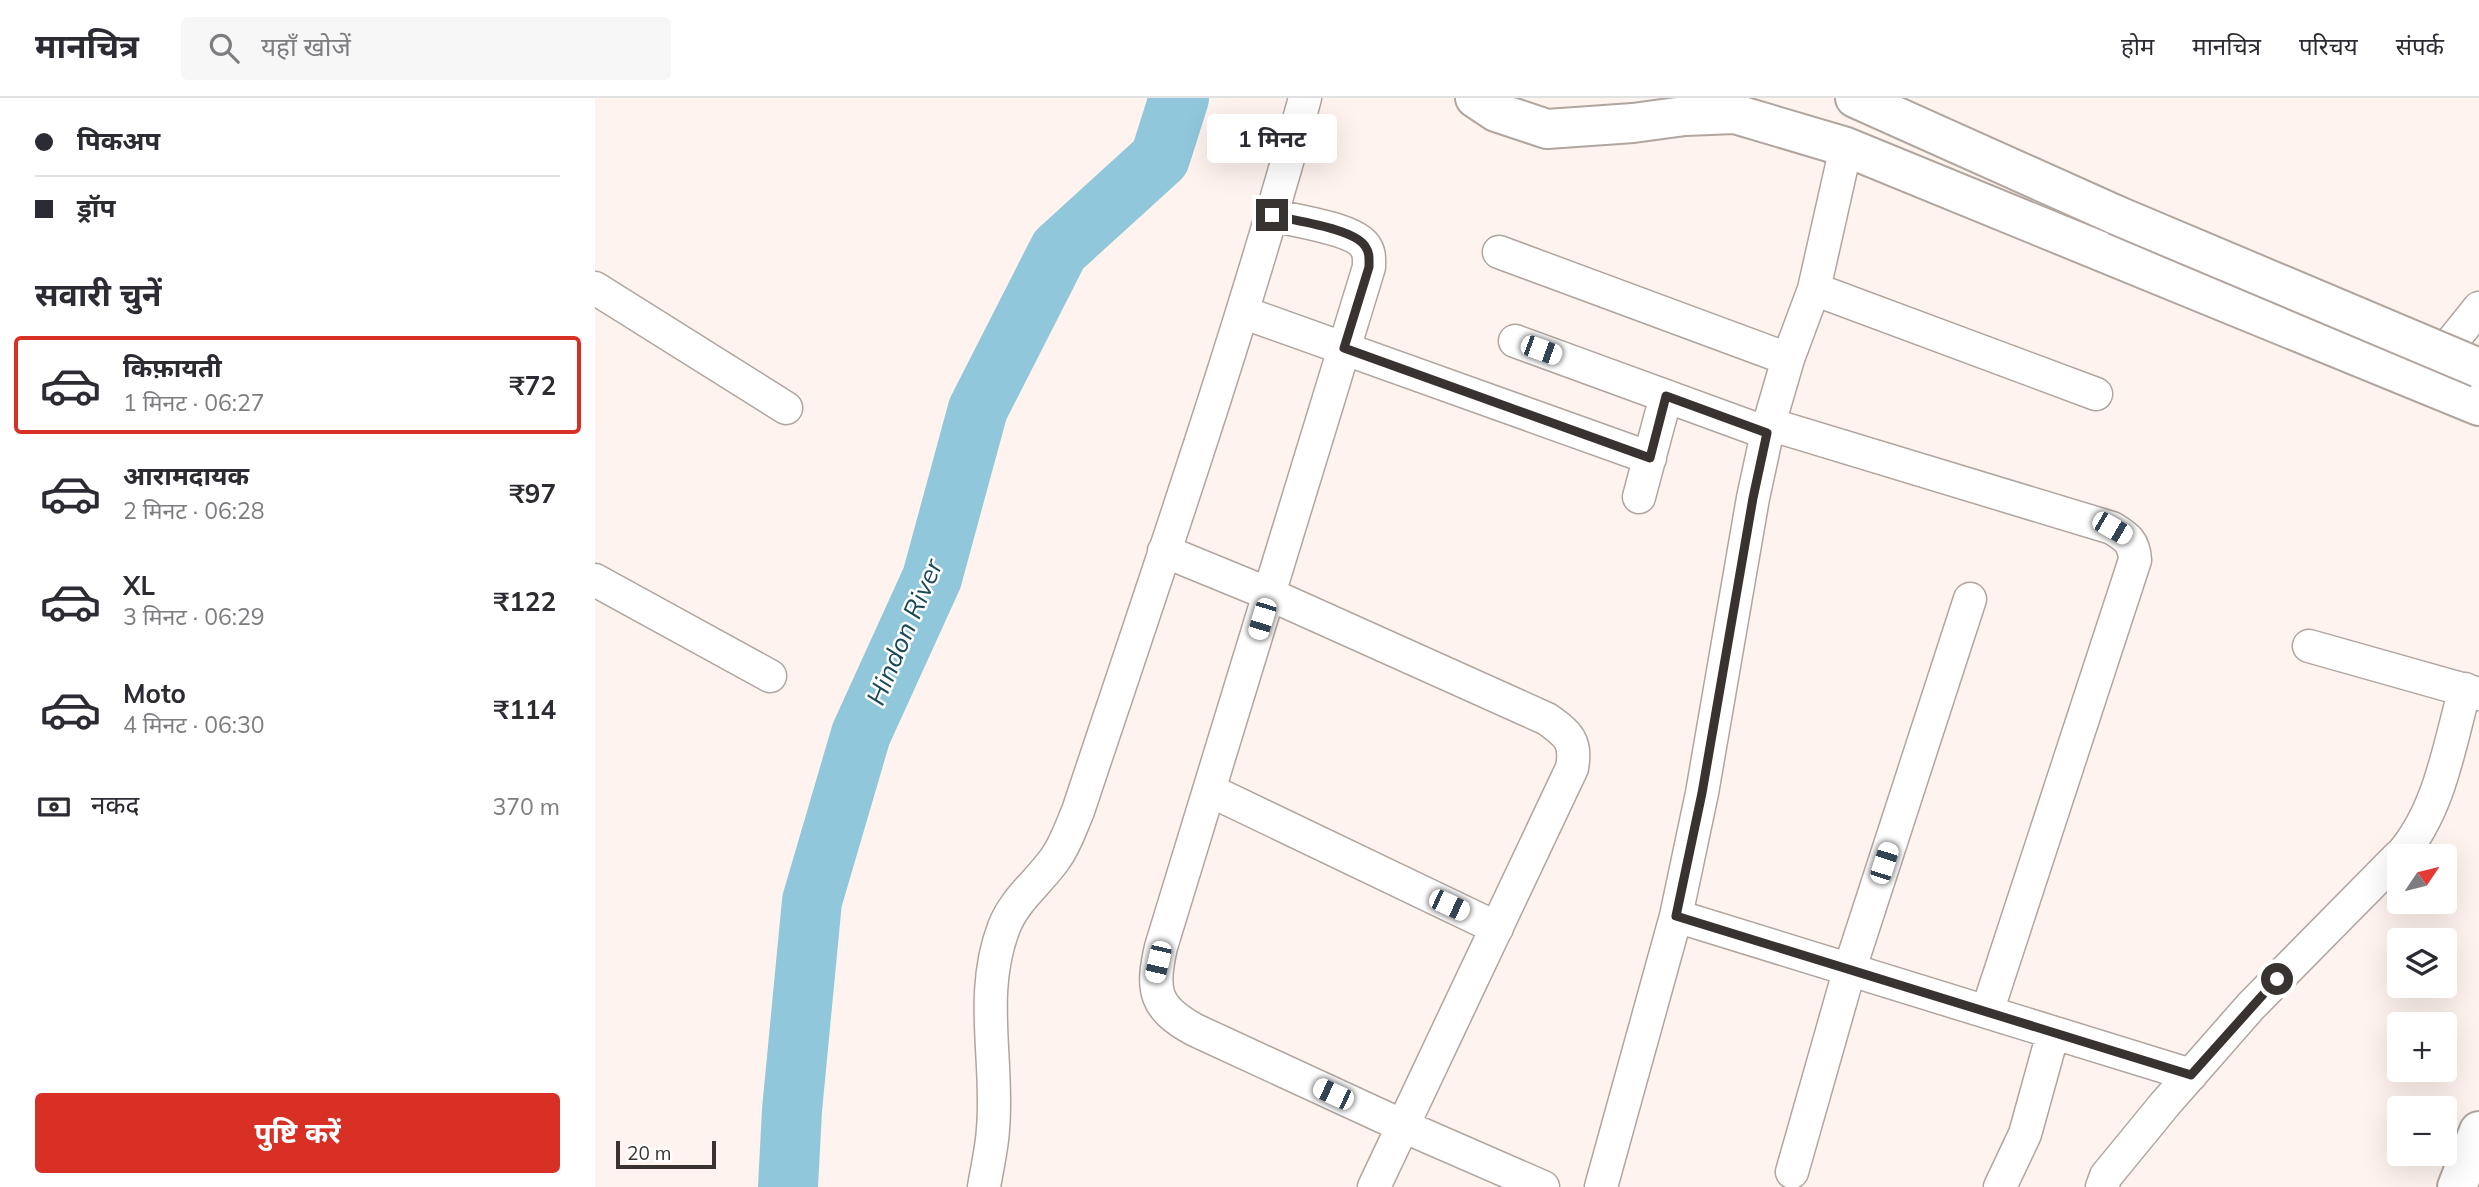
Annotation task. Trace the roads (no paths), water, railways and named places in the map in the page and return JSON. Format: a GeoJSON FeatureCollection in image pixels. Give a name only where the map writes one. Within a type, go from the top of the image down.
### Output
{"type":"FeatureCollection","features":[{"type":"Feature","properties":{"kind":"main road"},"geometry":{"type":"LineString","coordinates":[[1475,98],[1496,113],[1547,129],[1735,114],[1846,147],[2479,406]]}},
{"type":"Feature","properties":{"kind":"main road"},"geometry":{"type":"LineString","coordinates":[[1855,98],[2116,215],[2479,368]]}},
{"type":"Feature","properties":{"kind":"main road"},"geometry":{"type":"LineString","coordinates":[[2457,1187],[2479,1131]]}},
{"type":"Feature","properties":{"kind":"street"},"geometry":{"type":"LineString","coordinates":[[984,1187],[993,1128],[989,1011],[993,974],[1004,928],[1015,906],[1055,860],[1066,842],[1241,312],[1305,98]]}},
{"type":"Feature","properties":{"kind":"street"},"geometry":{"type":"LineString","coordinates":[[1601,1187],[1676,916],[1702,793],[1753,498],[1768,429],[1814,289],[1846,147]]}},
{"type":"Feature","properties":{"kind":"street"},"geometry":{"type":"LineString","coordinates":[[1272,215],[1352,235],[1364,244],[1369,254],[1369,267],[1159,957],[1154,976],[1161,1003],[1174,1019],[1195,1030],[1543,1187]]}},
{"type":"Feature","properties":{"kind":"street"},"geometry":{"type":"LineString","coordinates":[[1499,252],[1789,359]]}},
{"type":"Feature","properties":{"kind":"street"},"geometry":{"type":"LineString","coordinates":[[595,288],[786,408]]}},
{"type":"Feature","properties":{"kind":"street"},"geometry":{"type":"LineString","coordinates":[[1814,289],[2096,394]]}},
{"type":"Feature","properties":{"kind":"street"},"geometry":{"type":"LineString","coordinates":[[2420,382],[2479,307]]}},
{"type":"Feature","properties":{"kind":"street"},"geometry":{"type":"LineString","coordinates":[[1241,312],[1650,458]]}},
{"type":"Feature","properties":{"kind":"street"},"geometry":{"type":"LineString","coordinates":[[1515,341],[1666,396],[1768,429],[2112,528],[2129,538],[2135,549],[2135,560],[1987,1012]]}},
{"type":"Feature","properties":{"kind":"street"},"geometry":{"type":"LineString","coordinates":[[1639,497],[1666,396]]}},
{"type":"Feature","properties":{"kind":"street"},"geometry":{"type":"LineString","coordinates":[[1164,551],[1269,594],[1547,719],[1566,733],[1575,751],[1572,768],[1374,1187]]}},
{"type":"Feature","properties":{"kind":"street"},"geometry":{"type":"LineString","coordinates":[[595,580],[770,676]]}},
{"type":"Feature","properties":{"kind":"street"},"geometry":{"type":"LineString","coordinates":[[1792,1172],[1850,968],[1970,599]]}},
{"type":"Feature","properties":{"kind":"street"},"geometry":{"type":"LineString","coordinates":[[2309,646],[2472,692],[2428,815],[2411,844]]}},
{"type":"Feature","properties":{"kind":"street"},"geometry":{"type":"LineString","coordinates":[[1209,790],[1497,928]]}},
{"type":"Feature","properties":{"kind":"street"},"geometry":{"type":"LineString","coordinates":[[2102,1187],[2106,1176],[2191,1075],[2282,974],[2387,869]]}},
{"type":"Feature","properties":{"kind":"street"},"geometry":{"type":"LineString","coordinates":[[1676,916],[2191,1075]]}},
{"type":"Feature","properties":{"kind":"street"},"geometry":{"type":"LineString","coordinates":[[2000,1187],[2025,1134],[2053,1033]]}},
{"type":"Feature","properties":{"kind":"waterway","name":"Hindon River"},"geometry":{"type":"LineString","coordinates":[[788,1187],[792,1110],[812,901],[861,734],[932,578],[978,409],[1059,250],[1160,158],[1179,98]]}}]}
